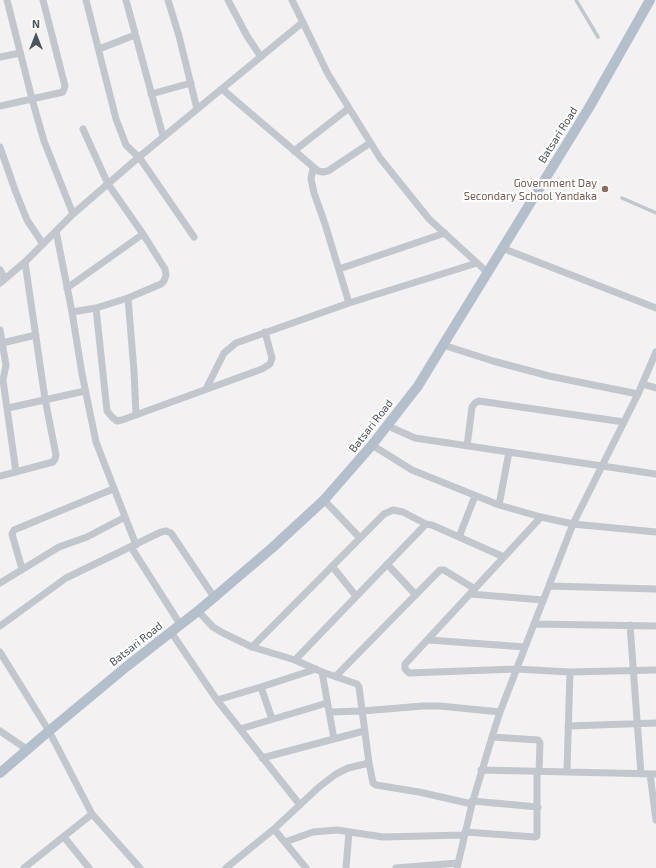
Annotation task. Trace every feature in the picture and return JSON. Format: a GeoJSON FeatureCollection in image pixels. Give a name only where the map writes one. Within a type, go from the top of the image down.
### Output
{"type":"FeatureCollection","features":[{"type":"Feature","properties":{"kind":"main road","name":"Batsari Road"},"geometry":{"type":"LineString","coordinates":[[0,773],[126,667],[198,611],[272,548],[324,500],[372,446],[418,386],[590,106],[650,0]]}},
{"type":"Feature","properties":{"kind":"street"},"geometry":{"type":"LineString","coordinates":[[7,0],[44,141],[73,214]]}},
{"type":"Feature","properties":{"kind":"street"},"geometry":{"type":"LineString","coordinates":[[0,106],[63,92],[65,86],[44,0]]}},
{"type":"Feature","properties":{"kind":"street"},"geometry":{"type":"LineString","coordinates":[[86,0],[118,125],[126,145],[139,157],[194,237]]}},
{"type":"Feature","properties":{"kind":"street"},"geometry":{"type":"LineString","coordinates":[[126,0],[163,136]]}},
{"type":"Feature","properties":{"kind":"street"},"geometry":{"type":"LineString","coordinates":[[168,0],[197,109]]}},
{"type":"Feature","properties":{"kind":"street"},"geometry":{"type":"LineString","coordinates":[[228,0],[230,7],[261,57]]}},
{"type":"Feature","properties":{"kind":"street"},"geometry":{"type":"LineString","coordinates":[[292,0],[328,74],[380,158],[429,219],[487,272]]}},
{"type":"Feature","properties":{"kind":"street"},"geometry":{"type":"LineString","coordinates":[[0,270],[3,281],[25,262],[73,214],[163,136],[303,22]]}},
{"type":"Feature","properties":{"kind":"street"},"geometry":{"type":"LineString","coordinates":[[99,49],[135,35]]}},
{"type":"Feature","properties":{"kind":"street"},"geometry":{"type":"LineString","coordinates":[[0,58],[20,53]]}},
{"type":"Feature","properties":{"kind":"street"},"geometry":{"type":"LineString","coordinates":[[151,94],[191,83]]}},
{"type":"Feature","properties":{"kind":"street"},"geometry":{"type":"LineString","coordinates":[[222,89],[318,171],[328,171],[370,143]]}},
{"type":"Feature","properties":{"kind":"street"},"geometry":{"type":"LineString","coordinates":[[294,151],[349,108]]}},
{"type":"Feature","properties":{"kind":"street"},"geometry":{"type":"LineString","coordinates":[[72,312],[96,308],[128,298],[161,284],[166,275],[165,269],[143,234],[108,184],[83,129]]}},
{"type":"Feature","properties":{"kind":"street"},"geometry":{"type":"LineString","coordinates":[[0,147],[14,190],[27,220],[43,244]]}},
{"type":"Feature","properties":{"kind":"street"},"geometry":{"type":"LineString","coordinates":[[314,168],[311,179],[314,193],[349,303]]}},
{"type":"Feature","properties":{"kind":"street"},"geometry":{"type":"LineString","coordinates":[[56,231],[72,312],[85,391],[98,451],[125,517],[134,546],[180,624]]}},
{"type":"Feature","properties":{"kind":"street"},"geometry":{"type":"LineString","coordinates":[[339,269],[444,233]]}},
{"type":"Feature","properties":{"kind":"street"},"geometry":{"type":"LineString","coordinates":[[67,288],[143,234]]}},
{"type":"Feature","properties":{"kind":"street"},"geometry":{"type":"LineString","coordinates":[[502,248],[656,308]]}},
{"type":"Feature","properties":{"kind":"street"},"geometry":{"type":"LineString","coordinates":[[0,476],[52,462],[56,455],[45,399],[25,262]]}},
{"type":"Feature","properties":{"kind":"street"},"geometry":{"type":"LineString","coordinates":[[206,389],[224,353],[236,343],[349,303],[477,262]]}},
{"type":"Feature","properties":{"kind":"street"},"geometry":{"type":"LineString","coordinates":[[128,298],[136,415]]}},
{"type":"Feature","properties":{"kind":"street"},"geometry":{"type":"LineString","coordinates":[[96,308],[107,411],[116,420],[122,420],[262,369],[270,364],[272,358],[265,332]]}},
{"type":"Feature","properties":{"kind":"street"},"geometry":{"type":"LineString","coordinates":[[0,330],[6,365],[3,380],[16,472]]}},
{"type":"Feature","properties":{"kind":"street"},"geometry":{"type":"LineString","coordinates":[[2,343],[36,335]]}},
{"type":"Feature","properties":{"kind":"street"},"geometry":{"type":"LineString","coordinates":[[443,345],[493,361],[535,372],[638,394]]}},
{"type":"Feature","properties":{"kind":"street"},"geometry":{"type":"LineString","coordinates":[[396,868],[457,866],[481,770],[516,669],[573,524],[655,357]]}},
{"type":"Feature","properties":{"kind":"street"},"geometry":{"type":"LineString","coordinates":[[642,384],[656,388]]}},
{"type":"Feature","properties":{"kind":"street"},"geometry":{"type":"LineString","coordinates":[[8,408],[85,391]]}},
{"type":"Feature","properties":{"kind":"street"},"geometry":{"type":"LineString","coordinates":[[467,446],[472,407],[479,401],[624,422]]}},
{"type":"Feature","properties":{"kind":"street"},"geometry":{"type":"LineString","coordinates":[[388,426],[415,438],[656,474]]}},
{"type":"Feature","properties":{"kind":"street"},"geometry":{"type":"LineString","coordinates":[[372,446],[412,470],[499,505],[573,524],[656,532]]}},
{"type":"Feature","properties":{"kind":"street"},"geometry":{"type":"LineString","coordinates":[[499,505],[509,452]]}},
{"type":"Feature","properties":{"kind":"street"},"geometry":{"type":"LineString","coordinates":[[22,569],[12,534],[14,530],[113,489]]}},
{"type":"Feature","properties":{"kind":"street"},"geometry":{"type":"LineString","coordinates":[[459,537],[474,496]]}},
{"type":"Feature","properties":{"kind":"street"},"geometry":{"type":"LineString","coordinates":[[324,500],[360,538]]}},
{"type":"Feature","properties":{"kind":"street"},"geometry":{"type":"LineString","coordinates":[[252,647],[384,514],[393,510],[403,512],[426,524],[432,525],[504,557]]}},
{"type":"Feature","properties":{"kind":"street"},"geometry":{"type":"LineString","coordinates":[[0,583],[59,547],[87,536],[125,517]]}},
{"type":"Feature","properties":{"kind":"street"},"geometry":{"type":"LineString","coordinates":[[541,517],[429,640],[405,664],[405,669],[409,673],[516,669],[570,672],[656,670]]}},
{"type":"Feature","properties":{"kind":"street"},"geometry":{"type":"LineString","coordinates":[[295,660],[426,524]]}},
{"type":"Feature","properties":{"kind":"street"},"geometry":{"type":"LineString","coordinates":[[0,626],[66,578],[161,532],[166,531],[171,533],[214,597]]}},
{"type":"Feature","properties":{"kind":"street"},"geometry":{"type":"LineString","coordinates":[[387,564],[416,595]]}},
{"type":"Feature","properties":{"kind":"street"},"geometry":{"type":"LineString","coordinates":[[332,566],[356,596]]}},
{"type":"Feature","properties":{"kind":"street"},"geometry":{"type":"LineString","coordinates":[[336,676],[442,569],[472,591],[543,600]]}},
{"type":"Feature","properties":{"kind":"street"},"geometry":{"type":"LineString","coordinates":[[549,586],[656,589]]}},
{"type":"Feature","properties":{"kind":"street"},"geometry":{"type":"LineString","coordinates":[[198,611],[214,627],[252,647],[295,660],[357,684],[359,687],[369,763],[373,783],[376,785],[472,802],[538,807]]}},
{"type":"Feature","properties":{"kind":"street"},"geometry":{"type":"LineString","coordinates":[[534,624],[656,626]]}},
{"type":"Feature","properties":{"kind":"street"},"geometry":{"type":"LineString","coordinates":[[630,625],[641,774]]}},
{"type":"Feature","properties":{"kind":"street"},"geometry":{"type":"LineString","coordinates":[[171,632],[217,700],[300,805]]}},
{"type":"Feature","properties":{"kind":"street"},"geometry":{"type":"LineString","coordinates":[[429,640],[525,647]]}},
{"type":"Feature","properties":{"kind":"street"},"geometry":{"type":"LineString","coordinates":[[0,652],[49,731],[92,814],[140,868]]}},
{"type":"Feature","properties":{"kind":"street"},"geometry":{"type":"LineString","coordinates":[[217,700],[319,670]]}},
{"type":"Feature","properties":{"kind":"street"},"geometry":{"type":"LineString","coordinates":[[319,670],[328,703],[334,739]]}},
{"type":"Feature","properties":{"kind":"street"},"geometry":{"type":"LineString","coordinates":[[567,771],[570,672]]}},
{"type":"Feature","properties":{"kind":"street"},"geometry":{"type":"LineString","coordinates":[[261,687],[272,719]]}},
{"type":"Feature","properties":{"kind":"street"},"geometry":{"type":"LineString","coordinates":[[240,729],[328,703]]}},
{"type":"Feature","properties":{"kind":"street"},"geometry":{"type":"LineString","coordinates":[[329,712],[362,712],[423,706],[440,706],[500,712]]}},
{"type":"Feature","properties":{"kind":"street"},"geometry":{"type":"LineString","coordinates":[[568,726],[656,723]]}},
{"type":"Feature","properties":{"kind":"street"},"geometry":{"type":"LineString","coordinates":[[0,731],[28,750]]}},
{"type":"Feature","properties":{"kind":"street"},"geometry":{"type":"LineString","coordinates":[[262,758],[364,731]]}},
{"type":"Feature","properties":{"kind":"street"},"geometry":{"type":"LineString","coordinates":[[286,842],[313,832],[338,830],[383,837],[465,834],[537,836],[540,743],[538,740],[492,737]]}},
{"type":"Feature","properties":{"kind":"street"},"geometry":{"type":"LineString","coordinates":[[226,868],[336,774],[348,768],[369,763]]}},
{"type":"Feature","properties":{"kind":"street"},"geometry":{"type":"LineString","coordinates":[[481,770],[653,774],[656,820]]}},
{"type":"Feature","properties":{"kind":"street"},"geometry":{"type":"LineString","coordinates":[[24,868],[92,814]]}},
{"type":"Feature","properties":{"kind":"street"},"geometry":{"type":"LineString","coordinates":[[274,828],[306,868]]}},
{"type":"Feature","properties":{"kind":"street"},"geometry":{"type":"LineString","coordinates":[[346,868],[349,832]]}},
{"type":"Feature","properties":{"kind":"street"},"geometry":{"type":"LineString","coordinates":[[64,837],[89,868]]}},
{"type":"Feature","properties":{"kind":"lane"},"geometry":{"type":"LineString","coordinates":[[576,0],[598,37]]}},
{"type":"Feature","properties":{"kind":"lane"},"geometry":{"type":"LineString","coordinates":[[622,198],[656,213]]}},
{"type":"Feature","properties":{"kind":"place","name":"Government Day Secondary School Yandaka"},"geometry":{"type":"Point","coordinates":[605,189]}}]}
